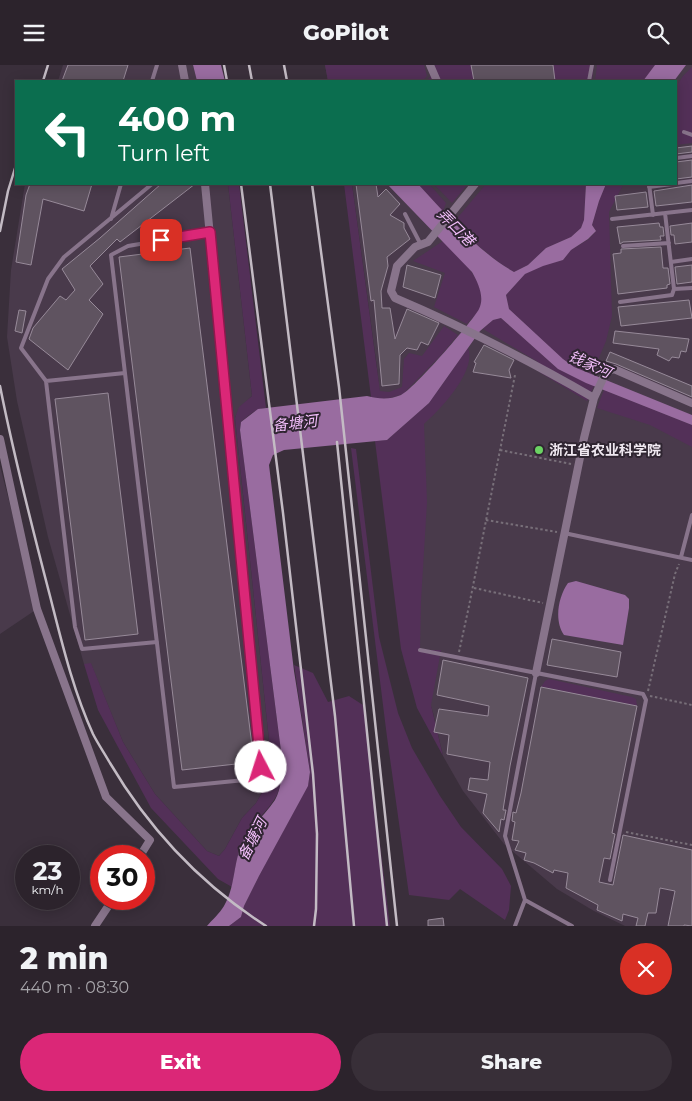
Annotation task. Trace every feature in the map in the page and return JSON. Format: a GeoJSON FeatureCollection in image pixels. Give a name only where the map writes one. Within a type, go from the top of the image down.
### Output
{"type":"FeatureCollection","features":[{"type":"Feature","properties":{"kind":"street"},"geometry":{"type":"LineString","coordinates":[[182,65],[185,80]]}},
{"type":"Feature","properties":{"kind":"street"},"geometry":{"type":"LineString","coordinates":[[430,65],[437,80]]}},
{"type":"Feature","properties":{"kind":"street"},"geometry":{"type":"LineString","coordinates":[[205,185],[261,767],[255,779]]}},
{"type":"Feature","properties":{"kind":"street"},"geometry":{"type":"LineString","coordinates":[[474,185],[424,243],[415,247],[397,266],[391,291],[395,298],[456,324],[534,363],[594,398]]}},
{"type":"Feature","properties":{"kind":"street"},"geometry":{"type":"LineString","coordinates":[[536,673],[578,465],[594,398],[606,372],[614,369],[692,403]]}},
{"type":"Feature","properties":{"kind":"street"},"geometry":{"type":"LineString","coordinates":[[0,439],[37,609],[106,797],[150,840],[147,845]]}},
{"type":"Feature","properties":{"kind":"street"},"geometry":{"type":"LineString","coordinates":[[95,926],[106,910]]}},
{"type":"Feature","properties":{"kind":"lane"},"geometry":{"type":"LineString","coordinates":[[152,80],[157,65]]}},
{"type":"Feature","properties":{"kind":"lane"},"geometry":{"type":"LineString","coordinates":[[589,80],[592,65]]}},
{"type":"Feature","properties":{"kind":"lane"},"geometry":{"type":"LineString","coordinates":[[684,132],[692,135]]}},
{"type":"Feature","properties":{"kind":"lane"},"geometry":{"type":"LineString","coordinates":[[677,158],[692,155]]}},
{"type":"Feature","properties":{"kind":"lane"},"geometry":{"type":"LineString","coordinates":[[677,183],[692,181]]}},
{"type":"Feature","properties":{"kind":"lane"},"geometry":{"type":"LineString","coordinates":[[111,219],[121,185]]}},
{"type":"Feature","properties":{"kind":"lane"},"geometry":{"type":"LineString","coordinates":[[151,185],[64,257],[48,279],[21,348],[46,381],[75,627],[82,649],[156,641]]}},
{"type":"Feature","properties":{"kind":"lane"},"geometry":{"type":"LineString","coordinates":[[649,185],[653,215]]}},
{"type":"Feature","properties":{"kind":"lane"},"geometry":{"type":"LineString","coordinates":[[612,219],[692,210]]}},
{"type":"Feature","properties":{"kind":"lane"},"geometry":{"type":"LineString","coordinates":[[620,302],[672,295],[674,289],[665,213]]}},
{"type":"Feature","properties":{"kind":"lane"},"geometry":{"type":"LineString","coordinates":[[405,214],[424,243]]}},
{"type":"Feature","properties":{"kind":"lane"},"geometry":{"type":"LineString","coordinates":[[210,232],[128,246],[111,255],[174,787],[255,779]]}},
{"type":"Feature","properties":{"kind":"lane"},"geometry":{"type":"LineString","coordinates":[[623,246],[668,243]]}},
{"type":"Feature","properties":{"kind":"lane"},"geometry":{"type":"LineString","coordinates":[[671,262],[692,259]]}},
{"type":"Feature","properties":{"kind":"lane"},"geometry":{"type":"LineString","coordinates":[[674,289],[692,288]]}},
{"type":"Feature","properties":{"kind":"lane"},"geometry":{"type":"LineString","coordinates":[[46,381],[125,373]]}},
{"type":"Feature","properties":{"kind":"lane"},"geometry":{"type":"LineString","coordinates":[[681,557],[692,513]]}},
{"type":"Feature","properties":{"kind":"lane"},"geometry":{"type":"LineString","coordinates":[[564,533],[692,560]]}},
{"type":"Feature","properties":{"kind":"lane"},"geometry":{"type":"LineString","coordinates":[[420,650],[643,694],[646,700],[610,880]]}},
{"type":"Feature","properties":{"kind":"lane"},"geometry":{"type":"LineString","coordinates":[[515,926],[525,900],[505,836],[536,673]]}},
{"type":"Feature","properties":{"kind":"lane"},"geometry":{"type":"LineString","coordinates":[[525,900],[572,926]]}},
{"type":"Feature","properties":{"kind":"path"},"geometry":{"type":"LineString","coordinates":[[458,657],[515,375]]}},
{"type":"Feature","properties":{"kind":"path"},"geometry":{"type":"LineString","coordinates":[[500,450],[578,465]]}},
{"type":"Feature","properties":{"kind":"path"},"geometry":{"type":"LineString","coordinates":[[486,520],[564,533]]}},
{"type":"Feature","properties":{"kind":"path"},"geometry":{"type":"LineString","coordinates":[[681,557],[675,574],[647,695],[692,705]]}},
{"type":"Feature","properties":{"kind":"path"},"geometry":{"type":"LineString","coordinates":[[473,588],[550,604]]}},
{"type":"Feature","properties":{"kind":"path"},"geometry":{"type":"LineString","coordinates":[[620,831],[692,845]]}},
{"type":"Feature","properties":{"kind":"shaded area"},"geometry":{"type":"Polygon","coordinates":[[[63,65],[193,65],[197,80],[58,80],[63,65]]]}},
{"type":"Feature","properties":{"kind":"shaded area","name":"浙江省农业科学院"},"geometry":{"type":"Polygon","coordinates":[[[325,65],[692,65],[692,926],[625,926],[594,911],[557,889],[504,844],[463,791],[443,756],[433,713],[415,652],[392,508],[377,368],[352,185],[677,185],[677,80],[328,80],[325,65]]]}},
{"type":"Feature","properties":{"kind":"shaded area"},"geometry":{"type":"Polygon","coordinates":[[[325,65],[424,65],[427,76],[423,80],[328,80],[325,65]]]}},
{"type":"Feature","properties":{"kind":"shaded area"},"geometry":{"type":"Polygon","coordinates":[[[434,65],[594,65],[592,80],[427,80],[436,71],[434,65]]]}},
{"type":"Feature","properties":{"kind":"shaded area"},"geometry":{"type":"Polygon","coordinates":[[[597,65],[655,65],[644,80],[595,80],[597,65]]]}},
{"type":"Feature","properties":{"kind":"shaded area"},"geometry":{"type":"Polygon","coordinates":[[[692,67],[692,143],[677,145],[677,85],[692,67]]]}},
{"type":"Feature","properties":{"kind":"shaded area"},"geometry":{"type":"Polygon","coordinates":[[[25,185],[228,185],[252,396],[240,407],[235,418],[271,759],[264,789],[256,803],[242,818],[225,849],[219,856],[207,851],[155,794],[123,742],[91,664],[84,664],[48,537],[17,401],[7,337],[11,270],[25,185]]]}},
{"type":"Feature","properties":{"kind":"shaded area"},"geometry":{"type":"Polygon","coordinates":[[[228,185],[239,185],[266,408],[255,411],[241,422],[240,430],[282,759],[279,791],[251,827],[242,843],[232,887],[218,879],[151,808],[98,710],[84,664],[91,663],[123,742],[155,794],[207,851],[219,856],[225,849],[242,818],[256,803],[264,789],[271,759],[235,418],[239,407],[252,396],[228,185]]]}},
{"type":"Feature","properties":{"kind":"shaded area"},"geometry":{"type":"Polygon","coordinates":[[[344,185],[352,185],[380,391],[389,392],[402,387],[404,359],[409,353],[422,356],[444,326],[458,335],[403,394],[390,398],[379,399],[371,397],[344,185]]]}},
{"type":"Feature","properties":{"kind":"shaded area"},"geometry":{"type":"Polygon","coordinates":[[[419,185],[430,185],[446,203],[443,211],[419,185]]]}},
{"type":"Feature","properties":{"kind":"shaded area"},"geometry":{"type":"Polygon","coordinates":[[[435,185],[467,185],[452,203],[435,185]]]}},
{"type":"Feature","properties":{"kind":"shaded area"},"geometry":{"type":"Polygon","coordinates":[[[485,185],[586,185],[584,221],[581,228],[571,237],[546,248],[528,265],[514,272],[482,249],[454,222],[485,185]]]}},
{"type":"Feature","properties":{"kind":"shaded area"},"geometry":{"type":"Polygon","coordinates":[[[606,185],[623,185],[609,212],[612,316],[606,341],[592,374],[574,367],[563,359],[509,309],[506,295],[525,274],[543,265],[563,260],[571,250],[589,239],[596,231],[592,225],[606,185]]]}},
{"type":"Feature","properties":{"kind":"shaded area"},"geometry":{"type":"Polygon","coordinates":[[[443,241],[464,262],[480,289],[482,298],[480,308],[467,324],[434,307],[445,273],[413,261],[443,241]]]}},
{"type":"Feature","properties":{"kind":"shaded area"},"geometry":{"type":"Polygon","coordinates":[[[501,318],[558,369],[594,386],[587,401],[539,372],[538,362],[483,329],[493,320],[501,318]]]}},
{"type":"Feature","properties":{"kind":"shaded area"},"geometry":{"type":"Polygon","coordinates":[[[468,348],[467,368],[462,378],[447,400],[424,424],[427,502],[420,650],[441,650],[431,705],[443,756],[417,708],[401,649],[375,441],[387,440],[429,403],[468,348]]]}},
{"type":"Feature","properties":{"kind":"shaded area"},"geometry":{"type":"Polygon","coordinates":[[[604,390],[692,425],[692,447],[650,425],[597,408],[604,390]]]}},
{"type":"Feature","properties":{"kind":"shaded area"},"geometry":{"type":"Polygon","coordinates":[[[351,448],[356,449],[379,637],[398,713],[412,748],[440,796],[461,827],[502,869],[511,886],[509,910],[505,920],[460,889],[449,900],[409,895],[351,448]]]}},
{"type":"Feature","properties":{"kind":"shaded area"},"geometry":{"type":"Polygon","coordinates":[[[0,466],[37,609],[0,634],[0,466]]]}},
{"type":"Feature","properties":{"kind":"shaded area"},"geometry":{"type":"Polygon","coordinates":[[[294,665],[313,673],[328,702],[349,696],[363,705],[390,926],[229,926],[241,917],[244,906],[259,876],[308,785],[310,772],[294,665]]]}},
{"type":"Feature","properties":{"kind":"shaded area"},"geometry":{"type":"Polygon","coordinates":[[[549,679],[632,697],[636,699],[637,706],[541,687],[549,679]]]}},
{"type":"Feature","properties":{"kind":"water"},"geometry":{"type":"Polygon","coordinates":[[[193,65],[221,65],[225,80],[197,80],[193,65]]]}},
{"type":"Feature","properties":{"kind":"water"},"geometry":{"type":"Polygon","coordinates":[[[655,65],[686,65],[675,80],[644,80],[655,65]]]}},
{"type":"Feature","properties":{"kind":"water"},"geometry":{"type":"Polygon","coordinates":[[[388,185],[419,185],[475,243],[514,272],[528,265],[546,248],[571,237],[581,228],[584,220],[586,185],[606,185],[592,225],[596,231],[588,239],[571,250],[563,260],[525,274],[506,295],[509,309],[574,367],[692,415],[692,425],[586,383],[558,369],[501,318],[493,320],[480,331],[429,403],[387,440],[284,450],[273,455],[269,465],[294,671],[310,772],[308,786],[259,876],[244,906],[241,917],[229,926],[207,926],[228,899],[244,839],[275,800],[282,775],[282,759],[240,430],[241,422],[258,409],[367,396],[392,398],[401,395],[442,355],[479,309],[481,304],[480,290],[472,272],[388,185]]]}},
{"type":"Feature","properties":{"kind":"water"},"geometry":{"type":"Polygon","coordinates":[[[576,581],[625,595],[629,599],[623,645],[564,635],[559,623],[558,609],[568,583],[576,581]]]}},
{"type":"Feature","properties":{"kind":"building"},"geometry":{"type":"Polygon","coordinates":[[[68,65],[128,65],[123,80],[62,80],[68,65]]]}},
{"type":"Feature","properties":{"kind":"building"},"geometry":{"type":"Polygon","coordinates":[[[471,65],[553,65],[555,80],[474,80],[471,65]]]}},
{"type":"Feature","properties":{"kind":"building"},"geometry":{"type":"Polygon","coordinates":[[[692,146],[692,152],[677,154],[677,148],[692,146]]]}},
{"type":"Feature","properties":{"kind":"building"},"geometry":{"type":"Polygon","coordinates":[[[692,160],[692,177],[677,179],[677,162],[692,160]]]}},
{"type":"Feature","properties":{"kind":"building"},"geometry":{"type":"Polygon","coordinates":[[[30,185],[92,185],[84,211],[43,199],[31,265],[16,262],[26,195],[30,185]]]}},
{"type":"Feature","properties":{"kind":"building"},"geometry":{"type":"Polygon","coordinates":[[[160,185],[194,185],[120,242],[117,239],[90,266],[103,284],[89,300],[103,314],[68,370],[29,339],[33,328],[60,296],[66,300],[75,290],[62,269],[160,185]]]}},
{"type":"Feature","properties":{"kind":"building"},"geometry":{"type":"Polygon","coordinates":[[[356,185],[376,185],[378,197],[386,189],[400,204],[390,215],[404,223],[404,228],[410,239],[387,257],[388,266],[381,291],[382,308],[390,308],[395,339],[407,309],[439,323],[428,345],[421,342],[417,350],[407,348],[400,355],[399,384],[382,386],[374,300],[371,301],[356,185]]]}},
{"type":"Feature","properties":{"kind":"building"},"geometry":{"type":"Polygon","coordinates":[[[692,185],[692,202],[656,206],[654,191],[692,185]]]}},
{"type":"Feature","properties":{"kind":"building"},"geometry":{"type":"Polygon","coordinates":[[[646,192],[648,207],[617,210],[615,196],[646,192]]]}},
{"type":"Feature","properties":{"kind":"building"},"geometry":{"type":"Polygon","coordinates":[[[659,223],[660,227],[663,227],[664,236],[660,236],[661,240],[623,242],[620,244],[617,227],[659,223]]]}},
{"type":"Feature","properties":{"kind":"building"},"geometry":{"type":"Polygon","coordinates":[[[692,223],[692,242],[675,244],[670,226],[692,223]]]}},
{"type":"Feature","properties":{"kind":"building"},"geometry":{"type":"Polygon","coordinates":[[[661,247],[663,268],[668,268],[670,284],[667,285],[667,288],[618,294],[613,254],[621,253],[621,249],[661,247]]]}},
{"type":"Feature","properties":{"kind":"building"},"geometry":{"type":"Polygon","coordinates":[[[190,248],[254,762],[182,770],[119,257],[190,248]]]}},
{"type":"Feature","properties":{"kind":"building"},"geometry":{"type":"Polygon","coordinates":[[[407,265],[441,275],[435,298],[403,287],[407,265]]]}},
{"type":"Feature","properties":{"kind":"building"},"geometry":{"type":"Polygon","coordinates":[[[692,265],[692,282],[677,284],[675,267],[692,265]]]}},
{"type":"Feature","properties":{"kind":"building"},"geometry":{"type":"Polygon","coordinates":[[[689,300],[692,318],[621,326],[618,307],[689,300]]]}},
{"type":"Feature","properties":{"kind":"building"},"geometry":{"type":"Polygon","coordinates":[[[19,310],[26,311],[22,333],[15,331],[19,310]]]}},
{"type":"Feature","properties":{"kind":"building"},"geometry":{"type":"Polygon","coordinates":[[[615,331],[689,339],[686,352],[681,351],[679,358],[672,357],[669,361],[657,355],[659,349],[613,343],[615,331]]]}},
{"type":"Feature","properties":{"kind":"building"},"geometry":{"type":"Polygon","coordinates":[[[484,345],[514,360],[509,370],[511,378],[473,372],[476,363],[474,362],[484,345]]]}},
{"type":"Feature","properties":{"kind":"building"},"geometry":{"type":"Polygon","coordinates":[[[610,352],[692,386],[692,397],[606,361],[610,352]]]}},
{"type":"Feature","properties":{"kind":"building"},"geometry":{"type":"Polygon","coordinates":[[[108,393],[138,634],[85,640],[55,399],[108,393]]]}},
{"type":"Feature","properties":{"kind":"building"},"geometry":{"type":"Polygon","coordinates":[[[552,639],[621,652],[617,677],[547,665],[552,639]]]}},
{"type":"Feature","properties":{"kind":"building"},"geometry":{"type":"Polygon","coordinates":[[[443,660],[528,678],[510,766],[503,810],[506,810],[504,820],[501,819],[499,832],[483,813],[487,794],[468,790],[470,778],[488,780],[490,762],[447,754],[449,735],[434,732],[439,709],[488,716],[489,706],[437,695],[443,660]]]}},
{"type":"Feature","properties":{"kind":"building"},"geometry":{"type":"Polygon","coordinates":[[[541,687],[637,706],[612,833],[615,834],[610,859],[604,858],[599,882],[613,885],[623,835],[692,850],[692,926],[668,926],[675,891],[660,888],[656,913],[648,913],[645,926],[636,926],[638,918],[623,914],[622,921],[597,910],[598,905],[566,888],[568,873],[554,870],[553,873],[524,860],[526,853],[515,850],[519,841],[512,840],[515,822],[512,821],[513,812],[516,813],[521,793],[541,687]]]}},
{"type":"Feature","properties":{"kind":"building"},"geometry":{"type":"Polygon","coordinates":[[[443,918],[444,926],[428,926],[428,920],[443,918]]]}},
{"type":"Feature","properties":{"kind":"railway"},"geometry":{"type":"LineString","coordinates":[[43,80],[48,65]]}},
{"type":"Feature","properties":{"kind":"railway"},"geometry":{"type":"LineString","coordinates":[[224,65],[227,80]]}},
{"type":"Feature","properties":{"kind":"railway"},"geometry":{"type":"LineString","coordinates":[[249,65],[252,80]]}},
{"type":"Feature","properties":{"kind":"railway"},"geometry":{"type":"LineString","coordinates":[[284,65],[287,80]]}},
{"type":"Feature","properties":{"kind":"railway"},"geometry":{"type":"LineString","coordinates":[[0,231],[8,191],[15,168]]}},
{"type":"Feature","properties":{"kind":"railway"},"geometry":{"type":"LineString","coordinates":[[241,185],[283,513],[313,774],[317,834],[314,926]]}},
{"type":"Feature","properties":{"kind":"railway"},"geometry":{"type":"LineString","coordinates":[[270,185],[335,716],[354,926]]}},
{"type":"Feature","properties":{"kind":"railway"},"geometry":{"type":"LineString","coordinates":[[312,185],[339,387],[397,926]]}},
{"type":"Feature","properties":{"kind":"railway"},"geometry":{"type":"LineString","coordinates":[[0,386],[11,439],[64,649],[74,683],[93,734],[125,787],[160,833],[220,893],[266,926]]}},
{"type":"Feature","properties":{"kind":"railway"},"geometry":{"type":"LineString","coordinates":[[337,442],[387,926]]}},
{"type":"Feature","properties":{"kind":"place","name":"浙江省农业科学院"},"geometry":{"type":"Point","coordinates":[539,450]}},
{"type":"Feature","properties":{"kind":"route"},"geometry":{"type":"LineString","coordinates":[[161,240],[210,232],[261,767]]}},
{"type":"Feature","properties":{"kind":"water label","name":"弄口港"},"geometry":{"type":"Point","coordinates":[456,227]}},
{"type":"Feature","properties":{"kind":"water label","name":"钱家河"},"geometry":{"type":"Point","coordinates":[590,364]}},
{"type":"Feature","properties":{"kind":"water label","name":"备塘河"},"geometry":{"type":"Point","coordinates":[295,423]}},
{"type":"Feature","properties":{"kind":"water label","name":"备塘河"},"geometry":{"type":"Point","coordinates":[252,839]}}]}
